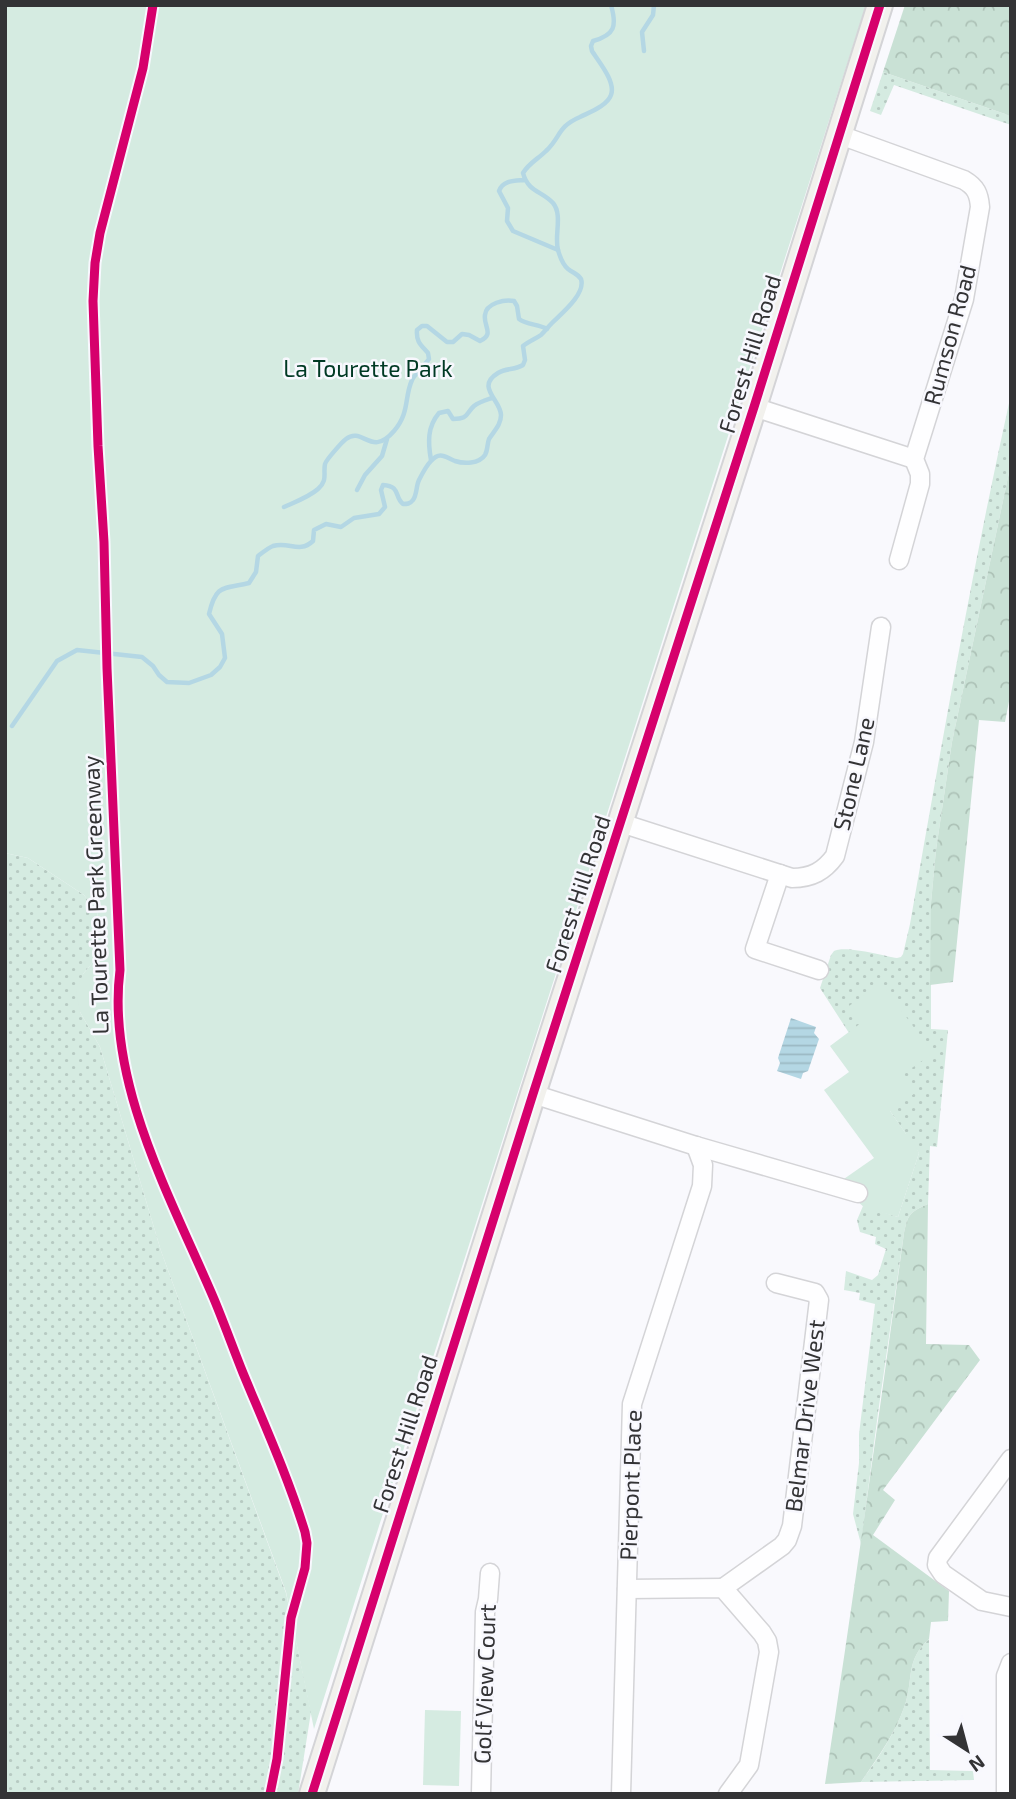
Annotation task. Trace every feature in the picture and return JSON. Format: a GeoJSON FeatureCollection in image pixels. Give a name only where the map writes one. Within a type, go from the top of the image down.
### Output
{"type":"FeatureCollection","features":[{"type":"Feature","properties":{"kind":"street","name":"Forest Hill Road"},"geometry":{"type":"LineString","coordinates":[[312,1794],[880,5]]}},
{"type":"Feature","properties":{"kind":"street","name":"Rumson Road"},"geometry":{"type":"LineString","coordinates":[[840,135],[964,180],[977,191],[979,198],[980,207],[964,299],[914,459],[920,474],[920,484],[899,560]]}},
{"type":"Feature","properties":{"kind":"street"},"geometry":{"type":"LineString","coordinates":[[754,407],[914,459]]}},
{"type":"Feature","properties":{"kind":"street","name":"Stone Lane"},"geometry":{"type":"LineString","coordinates":[[621,823],[792,878],[805,878],[827,867],[835,856],[864,743],[881,627]]}},
{"type":"Feature","properties":{"kind":"street"},"geometry":{"type":"LineString","coordinates":[[780,874],[755,949],[819,970]]}},
{"type":"Feature","properties":{"kind":"street"},"geometry":{"type":"LineString","coordinates":[[533,1094],[696,1146],[858,1193]]}},
{"type":"Feature","properties":{"kind":"street","name":"Pierpont Place"},"geometry":{"type":"LineString","coordinates":[[621,1794],[632,1404],[702,1186],[703,1165],[696,1146]]}},
{"type":"Feature","properties":{"kind":"street","name":"Belmar Drive West"},"geometry":{"type":"LineString","coordinates":[[723,1588],[782,1546],[792,1526],[819,1300],[815,1293],[776,1283]]}},
{"type":"Feature","properties":{"kind":"street"},"geometry":{"type":"LineString","coordinates":[[1010,1461],[938,1558],[937,1565],[943,1574],[982,1601],[1011,1607]]}},
{"type":"Feature","properties":{"kind":"street","name":"Golf View Court"},"geometry":{"type":"LineString","coordinates":[[481,1794],[485,1612],[490,1573]]}},
{"type":"Feature","properties":{"kind":"street"},"geometry":{"type":"LineString","coordinates":[[627,1589],[723,1588],[767,1641],[769,1652],[749,1765],[728,1794]]}},
{"type":"Feature","properties":{"kind":"street"},"geometry":{"type":"LineString","coordinates":[[1006,1794],[1006,1676],[1011,1662]]}},
{"type":"Feature","properties":{"kind":"green space","name":"La Tourette Park"},"geometry":{"type":"Polygon","coordinates":[[[5,5],[866,5],[314,1729],[286,1592],[161,1251],[100,1047],[80,1012],[76,991],[83,974],[99,955],[101,932],[97,912],[84,895],[28,858],[5,853],[5,5]]]}},
{"type":"Feature","properties":{"kind":"green space"},"geometry":{"type":"Polygon","coordinates":[[[905,5],[1011,5],[1011,116],[883,72],[905,5]]]}},
{"type":"Feature","properties":{"kind":"green space"},"geometry":{"type":"Polygon","coordinates":[[[883,72],[1011,116],[1011,125],[894,85],[881,115],[870,111],[883,72]]]}},
{"type":"Feature","properties":{"kind":"green space"},"geometry":{"type":"Polygon","coordinates":[[[1011,394],[1011,463],[952,742],[936,850],[931,903],[931,1029],[948,1030],[937,1147],[930,1146],[928,1204],[911,1214],[904,1233],[861,1544],[853,1514],[859,1463],[859,1434],[875,1304],[859,1300],[860,1293],[844,1290],[846,1271],[872,1280],[878,1275],[886,1249],[875,1244],[876,1237],[860,1232],[857,1220],[863,1206],[898,1217],[919,1153],[890,1111],[862,1023],[849,1033],[820,988],[834,951],[855,950],[897,958],[903,954],[970,592],[1011,394]]]}},
{"type":"Feature","properties":{"kind":"green space"},"geometry":{"type":"Polygon","coordinates":[[[1011,463],[1010,696],[1005,722],[979,720],[953,982],[930,985],[931,903],[952,742],[1011,463]]]}},
{"type":"Feature","properties":{"kind":"green space"},"geometry":{"type":"Polygon","coordinates":[[[5,853],[28,858],[84,895],[97,912],[101,932],[99,955],[83,974],[80,1012],[100,1047],[161,1251],[286,1593],[311,1712],[298,1794],[5,1794],[5,853]]]}},
{"type":"Feature","properties":{"kind":"green space"},"geometry":{"type":"Polygon","coordinates":[[[881,983],[933,1053],[902,1075],[915,1093],[890,1111],[906,1134],[908,1133],[919,1153],[898,1217],[865,1208],[841,1181],[874,1158],[824,1090],[849,1072],[830,1046],[861,1023],[849,1006],[881,983]]]}},
{"type":"Feature","properties":{"kind":"green space"},"geometry":{"type":"Polygon","coordinates":[[[928,1204],[926,1344],[969,1345],[980,1360],[883,1490],[895,1500],[873,1535],[949,1591],[948,1621],[931,1622],[929,1639],[913,1662],[908,1695],[901,1716],[886,1745],[861,1782],[825,1784],[904,1233],[911,1214],[928,1204]]]}},
{"type":"Feature","properties":{"kind":"green space"},"geometry":{"type":"Polygon","coordinates":[[[929,1639],[930,1770],[973,1771],[974,1780],[861,1782],[896,1726],[908,1695],[913,1662],[929,1639]]]}},
{"type":"Feature","properties":{"kind":"green space"},"geometry":{"type":"Polygon","coordinates":[[[425,1710],[461,1711],[459,1786],[423,1785],[425,1710]]]}},
{"type":"Feature","properties":{"kind":"water"},"geometry":{"type":"Polygon","coordinates":[[[791,1018],[816,1027],[814,1033],[819,1039],[808,1071],[803,1073],[801,1079],[777,1071],[780,1063],[778,1058],[791,1018]]]}},
{"type":"Feature","properties":{"kind":"waterway"},"geometry":{"type":"LineString","coordinates":[[12,726],[57,661],[77,650],[142,657],[167,682],[189,683],[211,675],[225,658],[222,634],[209,614],[212,604],[222,590],[249,583],[256,572],[258,556],[273,546],[308,545],[313,541],[314,530],[326,524],[341,527],[354,518],[379,514],[385,507],[381,490],[383,485],[392,487],[403,504],[410,503],[424,470],[437,456],[467,463],[475,462],[485,455],[489,439],[501,419],[500,409],[491,394],[489,383],[501,371],[523,365],[523,346],[541,335],[576,297],[582,285],[581,279],[566,267],[559,253],[556,208],[549,199],[528,184],[523,173],[551,146],[567,125],[609,99],[612,90],[609,78],[591,46],[593,41],[606,36],[613,29],[611,5]]}},
{"type":"Feature","properties":{"kind":"waterway"},"geometry":{"type":"LineString","coordinates":[[644,51],[642,32],[653,15],[654,5]]}},
{"type":"Feature","properties":{"kind":"waterway"},"geometry":{"type":"LineString","coordinates":[[525,180],[506,183],[499,191],[508,208],[507,221],[513,231],[558,250]]}},
{"type":"Feature","properties":{"kind":"waterway"},"geometry":{"type":"LineString","coordinates":[[284,507],[321,486],[326,462],[346,439],[357,436],[379,442],[394,431],[405,411],[412,380],[429,359],[428,353],[417,338],[417,330],[422,326],[427,326],[447,342],[453,342],[462,334],[480,341],[488,333],[485,319],[489,307],[501,301],[514,301],[519,319],[547,329]]}},
{"type":"Feature","properties":{"kind":"waterway"},"geometry":{"type":"LineString","coordinates":[[431,460],[429,435],[439,413],[448,411],[453,419],[462,418],[476,405],[492,398]]}},
{"type":"Feature","properties":{"kind":"waterway"},"geometry":{"type":"LineString","coordinates":[[357,490],[365,475],[382,456],[387,439]]}},
{"type":"Feature","properties":{"kind":"cycle path","name":"La Tourette Park Greenway"},"geometry":{"type":"LineString","coordinates":[[153,5],[143,68],[100,233],[93,301],[120,970],[118,1012],[132,1097],[146,1139],[284,1471],[305,1532],[305,1568],[291,1618],[277,1759],[270,1794]]}},
{"type":"Feature","properties":{"kind":"cycle path"},"geometry":{"type":"LineString","coordinates":[[312,1794],[880,5]]}}]}
